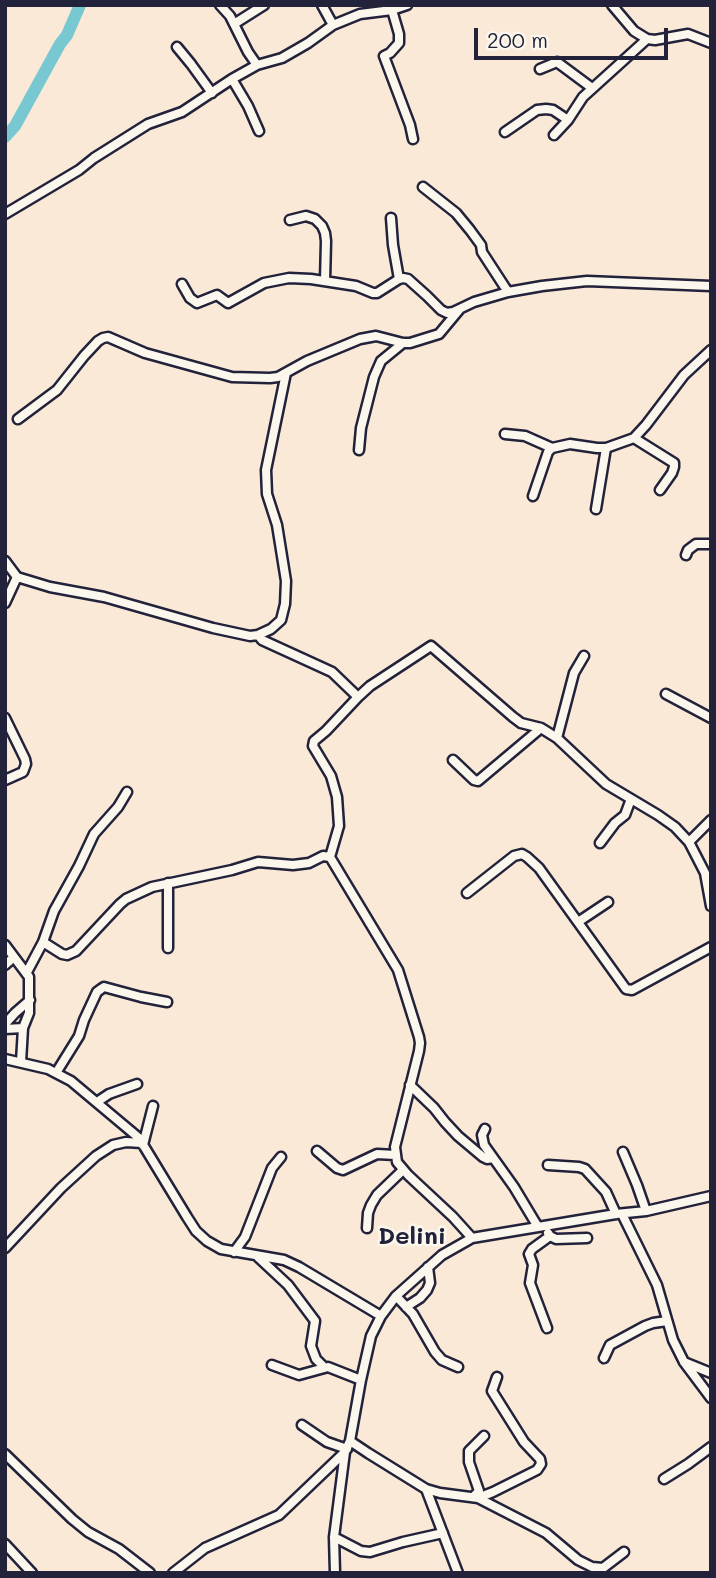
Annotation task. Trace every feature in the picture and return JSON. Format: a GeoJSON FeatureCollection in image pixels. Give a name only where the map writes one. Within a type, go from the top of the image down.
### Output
{"type":"FeatureCollection","features":[{"type":"Feature","properties":{"kind":"street"},"geometry":{"type":"LineString","coordinates":[[220,5],[230,16],[257,65]]}},
{"type":"Feature","properties":{"kind":"street"},"geometry":{"type":"LineString","coordinates":[[234,24],[264,5]]}},
{"type":"Feature","properties":{"kind":"street"},"geometry":{"type":"LineString","coordinates":[[322,5],[333,25]]}},
{"type":"Feature","properties":{"kind":"street"},"geometry":{"type":"LineString","coordinates":[[5,214],[141,129],[182,112],[257,65],[282,58],[333,25],[360,14],[407,5]]}},
{"type":"Feature","properties":{"kind":"street"},"geometry":{"type":"LineString","coordinates":[[612,5],[634,31],[647,39],[688,34],[711,43]]}},
{"type":"Feature","properties":{"kind":"street"},"geometry":{"type":"LineString","coordinates":[[392,10],[399,43],[384,56],[413,139]]}},
{"type":"Feature","properties":{"kind":"street"},"geometry":{"type":"LineString","coordinates":[[554,135],[583,97],[647,39]]}},
{"type":"Feature","properties":{"kind":"street"},"geometry":{"type":"LineString","coordinates":[[177,47],[212,93]]}},
{"type":"Feature","properties":{"kind":"street"},"geometry":{"type":"LineString","coordinates":[[540,69],[557,62],[592,88]]}},
{"type":"Feature","properties":{"kind":"street"},"geometry":{"type":"LineString","coordinates":[[232,79],[259,131]]}},
{"type":"Feature","properties":{"kind":"street"},"geometry":{"type":"LineString","coordinates":[[505,132],[537,110],[553,110],[568,120]]}},
{"type":"Feature","properties":{"kind":"street"},"geometry":{"type":"LineString","coordinates":[[423,187],[456,214],[470,230],[508,292]]}},
{"type":"Feature","properties":{"kind":"street"},"geometry":{"type":"LineString","coordinates":[[290,220],[306,216],[316,219],[322,226],[326,241],[325,281]]}},
{"type":"Feature","properties":{"kind":"street"},"geometry":{"type":"LineString","coordinates":[[391,218],[399,279]]}},
{"type":"Feature","properties":{"kind":"street"},"geometry":{"type":"LineString","coordinates":[[182,284],[190,298],[197,303],[217,295],[228,303],[264,283],[289,278],[356,286],[377,293],[399,279],[408,279],[443,312],[453,312],[474,302],[508,292],[587,281],[711,286]]}},
{"type":"Feature","properties":{"kind":"street"},"geometry":{"type":"LineString","coordinates":[[18,419],[57,390],[83,356],[98,341],[108,337],[145,354],[232,377],[258,379],[278,377],[307,361],[360,339],[376,336],[403,343],[439,334],[459,310]]}},
{"type":"Feature","properties":{"kind":"street"},"geometry":{"type":"LineString","coordinates":[[359,450],[361,428],[374,377],[381,361],[403,343]]}},
{"type":"Feature","properties":{"kind":"street"},"geometry":{"type":"LineString","coordinates":[[533,496],[548,452],[552,448],[570,444],[606,448],[634,438],[684,375],[711,350]]}},
{"type":"Feature","properties":{"kind":"street"},"geometry":{"type":"LineString","coordinates":[[5,561],[17,577],[50,587],[104,597],[250,636],[271,629],[281,620],[285,604],[285,567],[277,525],[267,494],[266,470],[286,373]]}},
{"type":"Feature","properties":{"kind":"street"},"geometry":{"type":"LineString","coordinates":[[505,434],[525,436],[552,448]]}},
{"type":"Feature","properties":{"kind":"street"},"geometry":{"type":"LineString","coordinates":[[634,438],[674,463],[672,474],[660,491]]}},
{"type":"Feature","properties":{"kind":"street"},"geometry":{"type":"LineString","coordinates":[[596,509],[606,448]]}},
{"type":"Feature","properties":{"kind":"street"},"geometry":{"type":"LineString","coordinates":[[686,555],[696,544],[711,544]]}},
{"type":"Feature","properties":{"kind":"street"},"geometry":{"type":"LineString","coordinates":[[5,603],[17,577]]}},
{"type":"Feature","properties":{"kind":"street"},"geometry":{"type":"LineString","coordinates":[[258,635],[262,640],[332,672],[358,696]]}},
{"type":"Feature","properties":{"kind":"street"},"geometry":{"type":"LineString","coordinates":[[472,1238],[403,1170],[395,1156],[420,1043],[398,970],[330,857],[339,827],[337,797],[331,776],[313,746],[314,741],[370,686],[431,646],[521,723],[558,738],[603,781],[666,820],[689,842],[705,873],[711,906]]}},
{"type":"Feature","properties":{"kind":"street"},"geometry":{"type":"LineString","coordinates":[[558,738],[574,673],[584,656]]}},
{"type":"Feature","properties":{"kind":"street"},"geometry":{"type":"LineString","coordinates":[[666,694],[711,718]]}},
{"type":"Feature","properties":{"kind":"street"},"geometry":{"type":"LineString","coordinates":[[5,718],[26,764],[23,772],[5,780]]}},
{"type":"Feature","properties":{"kind":"street"},"geometry":{"type":"LineString","coordinates":[[453,760],[478,781],[541,729]]}},
{"type":"Feature","properties":{"kind":"street"},"geometry":{"type":"LineString","coordinates":[[27,972],[43,942],[54,911],[94,834],[118,807],[127,792]]}},
{"type":"Feature","properties":{"kind":"street"},"geometry":{"type":"LineString","coordinates":[[600,843],[615,823],[625,815],[631,799]]}},
{"type":"Feature","properties":{"kind":"street"},"geometry":{"type":"LineString","coordinates":[[689,842],[711,820]]}},
{"type":"Feature","properties":{"kind":"street"},"geometry":{"type":"LineString","coordinates":[[467,893],[514,856],[522,854],[539,868],[626,989],[632,990],[711,947]]}},
{"type":"Feature","properties":{"kind":"street"},"geometry":{"type":"LineString","coordinates":[[43,942],[62,954],[71,954],[126,899],[152,887],[258,862],[309,863],[323,856],[330,857]]}},
{"type":"Feature","properties":{"kind":"street"},"geometry":{"type":"LineString","coordinates":[[168,883],[168,948]]}},
{"type":"Feature","properties":{"kind":"street"},"geometry":{"type":"LineString","coordinates":[[579,922],[608,902]]}},
{"type":"Feature","properties":{"kind":"street"},"geometry":{"type":"LineString","coordinates":[[5,945],[29,977],[29,1013],[23,1028],[21,1062]]}},
{"type":"Feature","properties":{"kind":"street"},"geometry":{"type":"LineString","coordinates":[[5,965],[14,957]]}},
{"type":"Feature","properties":{"kind":"street"},"geometry":{"type":"LineString","coordinates":[[56,1073],[79,1036],[97,992],[104,987],[167,1002]]}},
{"type":"Feature","properties":{"kind":"street"},"geometry":{"type":"LineString","coordinates":[[5,1027],[15,1013],[30,1000]]}},
{"type":"Feature","properties":{"kind":"street"},"geometry":{"type":"LineString","coordinates":[[5,1027],[23,1028]]}},
{"type":"Feature","properties":{"kind":"street"},"geometry":{"type":"LineString","coordinates":[[5,1059],[48,1069],[71,1081],[139,1138],[196,1231],[207,1241],[221,1249],[284,1261],[299,1267],[381,1316]]}},
{"type":"Feature","properties":{"kind":"street"},"geometry":{"type":"LineString","coordinates":[[97,1102],[109,1094],[137,1084]]}},
{"type":"Feature","properties":{"kind":"street"},"geometry":{"type":"LineString","coordinates":[[410,1085],[458,1136],[483,1157],[493,1158]]}},
{"type":"Feature","properties":{"kind":"street"},"geometry":{"type":"LineString","coordinates":[[143,1144],[153,1106]]}},
{"type":"Feature","properties":{"kind":"street"},"geometry":{"type":"LineString","coordinates":[[485,1129],[482,1140],[550,1236],[556,1239],[587,1238]]}},
{"type":"Feature","properties":{"kind":"street"},"geometry":{"type":"LineString","coordinates":[[5,1248],[61,1188],[96,1156],[113,1145],[126,1142],[143,1144]]}},
{"type":"Feature","properties":{"kind":"street"},"geometry":{"type":"LineString","coordinates":[[317,1151],[342,1170],[377,1154],[395,1156]]}},
{"type":"Feature","properties":{"kind":"street"},"geometry":{"type":"LineString","coordinates":[[623,1152],[646,1211]]}},
{"type":"Feature","properties":{"kind":"street"},"geometry":{"type":"LineString","coordinates":[[234,1252],[245,1237],[272,1168],[281,1157]]}},
{"type":"Feature","properties":{"kind":"street"},"geometry":{"type":"LineString","coordinates":[[548,1166],[585,1169],[606,1192],[657,1285],[673,1340],[684,1362],[711,1398]]}},
{"type":"Feature","properties":{"kind":"street"},"geometry":{"type":"LineString","coordinates":[[367,1228],[368,1213],[377,1195],[403,1170]]}},
{"type":"Feature","properties":{"kind":"street"},"geometry":{"type":"LineString","coordinates":[[335,1573],[334,1537],[360,1380],[370,1336],[396,1296],[442,1255],[472,1238],[646,1211],[711,1196]]}},
{"type":"Feature","properties":{"kind":"street"},"geometry":{"type":"LineString","coordinates":[[5,1232],[17,1236]]}},
{"type":"Feature","properties":{"kind":"street"},"geometry":{"type":"LineString","coordinates":[[547,1328],[530,1283],[533,1265],[529,1254],[550,1236]]}},
{"type":"Feature","properties":{"kind":"street"},"geometry":{"type":"LineString","coordinates":[[257,1256],[288,1285],[315,1321],[311,1346],[316,1359],[324,1367],[360,1380]]}},
{"type":"Feature","properties":{"kind":"street"},"geometry":{"type":"LineString","coordinates":[[406,1307],[428,1290],[428,1267]]}},
{"type":"Feature","properties":{"kind":"street"},"geometry":{"type":"LineString","coordinates":[[396,1296],[413,1314],[435,1352],[442,1360],[457,1367]]}},
{"type":"Feature","properties":{"kind":"street"},"geometry":{"type":"LineString","coordinates":[[604,1358],[610,1345],[645,1326],[667,1321]]}},
{"type":"Feature","properties":{"kind":"street"},"geometry":{"type":"LineString","coordinates":[[684,1362],[711,1373]]}},
{"type":"Feature","properties":{"kind":"street"},"geometry":{"type":"LineString","coordinates":[[272,1365],[299,1375],[324,1367]]}},
{"type":"Feature","properties":{"kind":"street"},"geometry":{"type":"LineString","coordinates":[[475,1497],[493,1492],[537,1471],[541,1464],[492,1391],[497,1377]]}},
{"type":"Feature","properties":{"kind":"street"},"geometry":{"type":"LineString","coordinates":[[302,1425],[327,1443],[368,1454],[426,1489],[475,1497],[546,1533],[578,1560],[592,1567],[603,1568],[624,1552]]}},
{"type":"Feature","properties":{"kind":"street"},"geometry":{"type":"LineString","coordinates":[[475,1497],[479,1491],[469,1462],[469,1451],[484,1436]]}},
{"type":"Feature","properties":{"kind":"street"},"geometry":{"type":"LineString","coordinates":[[177,1571],[205,1548],[279,1515],[348,1447]]}},
{"type":"Feature","properties":{"kind":"street"},"geometry":{"type":"LineString","coordinates":[[664,1479],[711,1447]]}},
{"type":"Feature","properties":{"kind":"street"},"geometry":{"type":"LineString","coordinates":[[7,1460],[88,1532],[119,1549],[150,1573]]}},
{"type":"Feature","properties":{"kind":"street"},"geometry":{"type":"LineString","coordinates":[[426,1489],[458,1573]]}},
{"type":"Feature","properties":{"kind":"street"},"geometry":{"type":"LineString","coordinates":[[334,1537],[361,1551],[370,1552],[443,1533]]}},
{"type":"Feature","properties":{"kind":"street"},"geometry":{"type":"LineString","coordinates":[[5,1544],[32,1573]]}},
{"type":"Feature","properties":{"kind":"waterway"},"geometry":{"type":"LineString","coordinates":[[5,137],[15,126],[67,35],[80,5]]}},
{"type":"Feature","properties":{"kind":"district","name":"Delini"},"geometry":{"type":"Point","coordinates":[412,1237]}}]}
